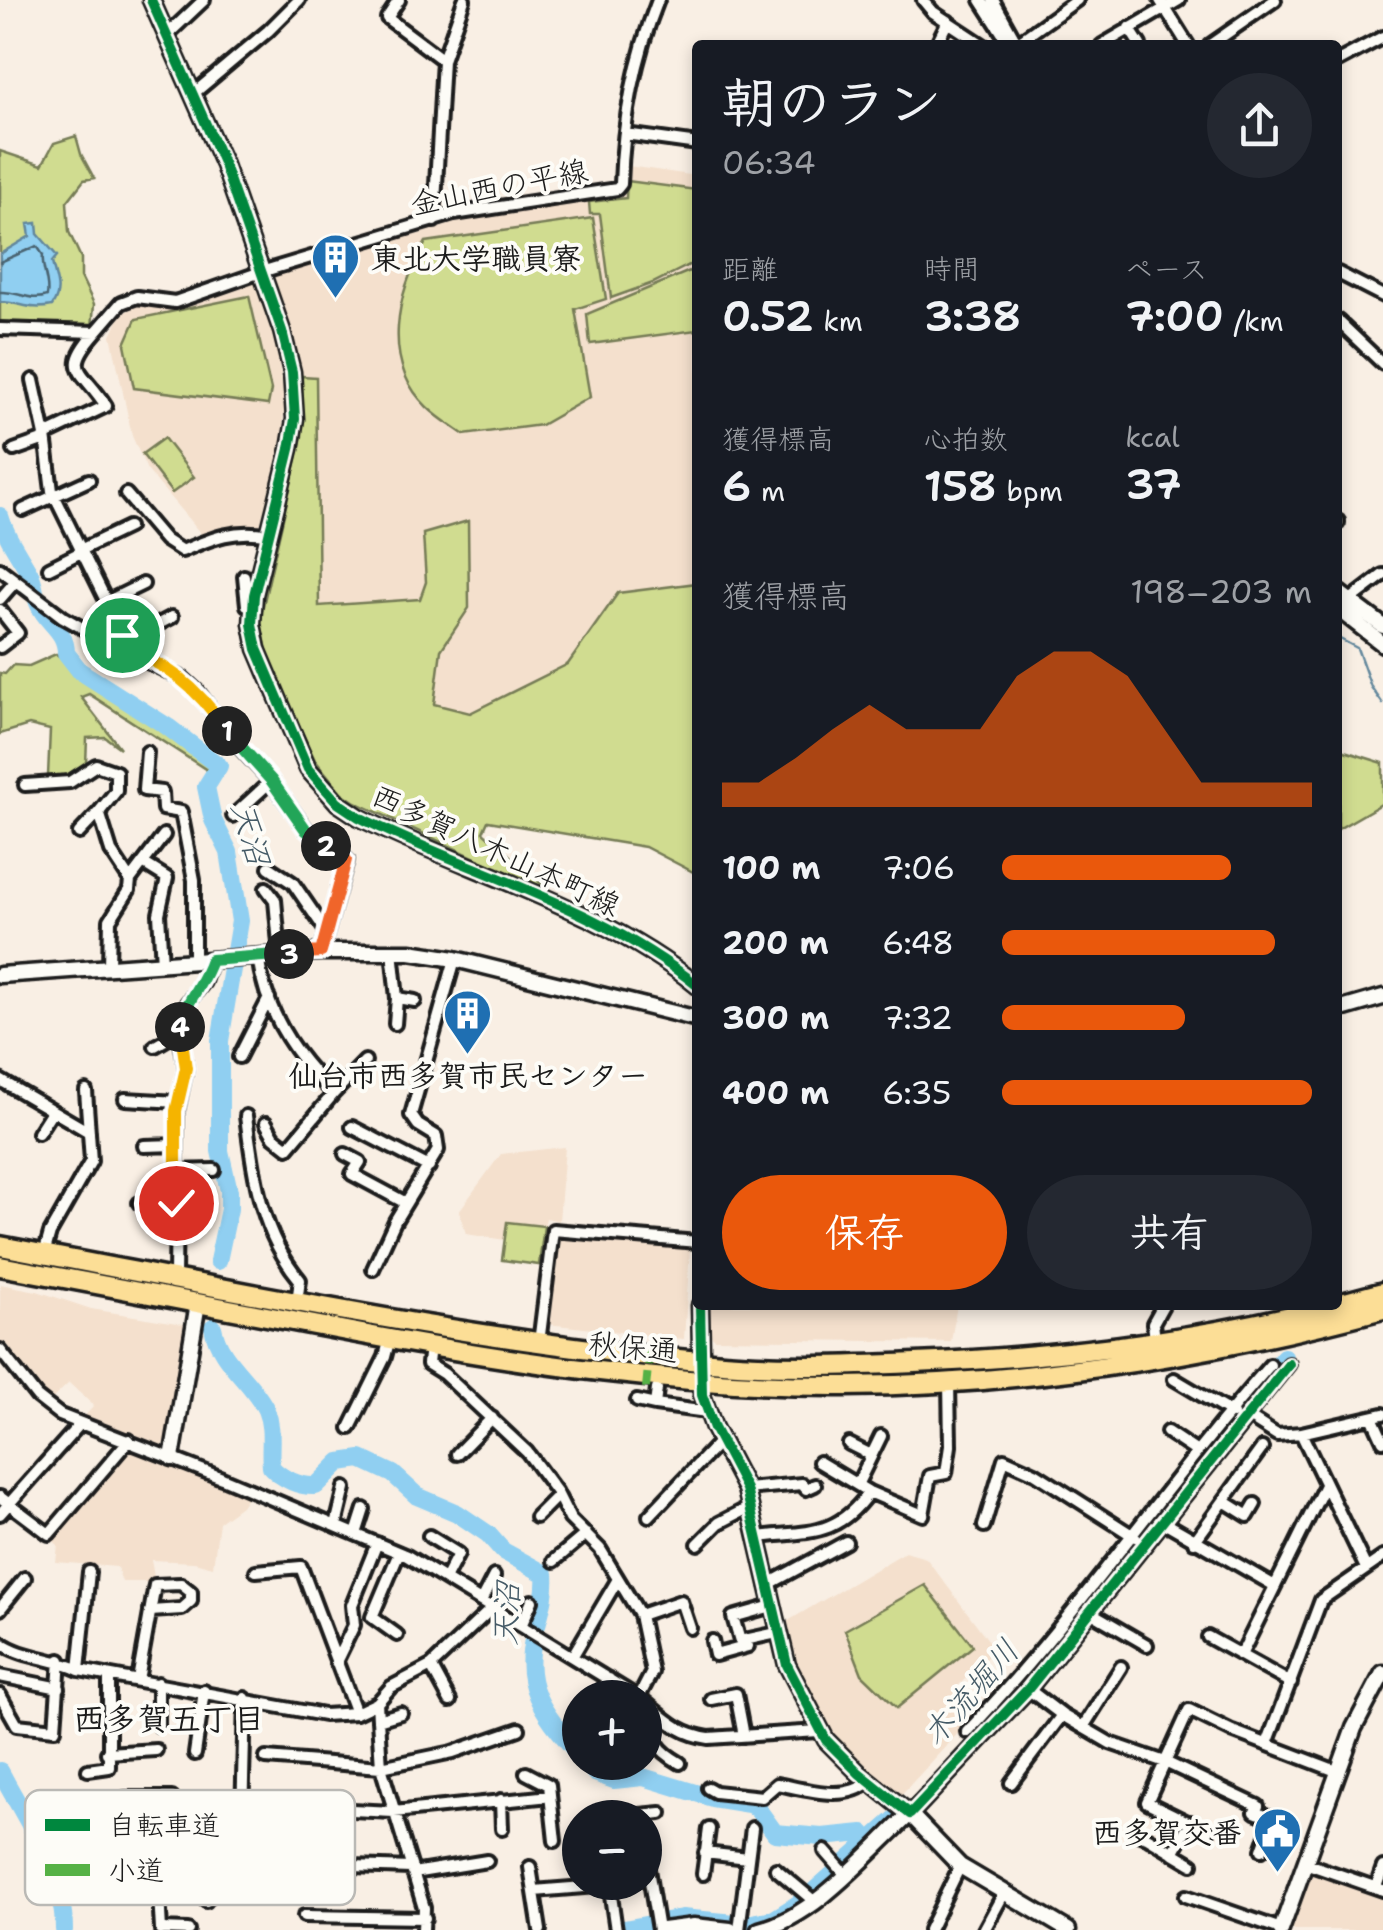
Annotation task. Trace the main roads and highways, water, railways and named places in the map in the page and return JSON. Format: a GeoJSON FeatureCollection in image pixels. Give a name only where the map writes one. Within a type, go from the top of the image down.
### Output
{"type":"FeatureCollection","features":[{"type":"Feature","properties":{"kind":"highway","name":"秋保通"},"geometry":{"type":"LineString","coordinates":[[0,1246],[296,1302],[700,1371],[846,1386],[1113,1366],[1220,1348],[1383,1310]]}},
{"type":"Feature","properties":{"kind":"highway","name":"秋保通"},"geometry":{"type":"LineString","coordinates":[[0,1266],[658,1384],[700,1371],[953,1362],[1111,1347],[1310,1310]]}},
{"type":"Feature","properties":{"kind":"highway","name":"秋保通"},"geometry":{"type":"LineString","coordinates":[[1342,1303],[1383,1292]]}},
{"type":"Feature","properties":{"kind":"water"},"geometry":{"type":"Polygon","coordinates":[[[37,223],[38,234],[57,256],[52,262],[57,284],[55,300],[52,306],[44,307],[0,302],[0,254],[30,236],[28,224],[37,223]]]}},
{"type":"Feature","properties":{"kind":"waterway","name":"天沼"},"geometry":{"type":"LineString","coordinates":[[0,516],[30,574],[39,605],[60,633],[66,653],[80,671],[168,727],[219,766],[206,787],[213,820],[229,852],[240,921],[220,1041],[220,1151],[229,1209],[218,1261]]}},
{"type":"Feature","properties":{"kind":"waterway"},"geometry":{"type":"LineString","coordinates":[[1342,640],[1357,648],[1371,687],[1383,704]]}},
{"type":"Feature","properties":{"kind":"waterway","name":"天沼"},"geometry":{"type":"LineString","coordinates":[[213,1327],[222,1351],[266,1410],[271,1432],[271,1467],[280,1475],[298,1484],[316,1486],[340,1462],[361,1459],[393,1474],[417,1496],[457,1513],[488,1534],[503,1551],[545,1574],[531,1672],[540,1702],[562,1734]]}},
{"type":"Feature","properties":{"kind":"waterway","name":"木流堀川"},"geometry":{"type":"LineString","coordinates":[[982,1729],[1284,1357]]}},
{"type":"Feature","properties":{"kind":"waterway"},"geometry":{"type":"LineString","coordinates":[[0,1771],[25,1816]]}},
{"type":"Feature","properties":{"kind":"waterway","name":"天沼"},"geometry":{"type":"LineString","coordinates":[[653,1780],[712,1798],[749,1804],[757,1808],[775,1833],[822,1837],[863,1833],[867,1844]]}},
{"type":"Feature","properties":{"kind":"waterway","name":"木流堀川"},"geometry":{"type":"LineString","coordinates":[[619,1930],[682,1918],[746,1924],[774,1919],[804,1900],[902,1813]]}},
{"type":"Feature","properties":{"kind":"waterway"},"geometry":{"type":"LineString","coordinates":[[61,1905],[64,1930]]}},
{"type":"Feature","properties":{"kind":"place","name":"東北大学職員寮"},"geometry":{"type":"Point","coordinates":[336,300]}},
{"type":"Feature","properties":{"kind":"place","name":"仙台市西多賀市民センター"},"geometry":{"type":"Point","coordinates":[468,1056]}},
{"type":"Feature","properties":{"kind":"place","name":"西多賀交番"},"geometry":{"type":"Point","coordinates":[1277,1874]}},
{"type":"Feature","properties":{"kind":"district","name":"西多賀五丁目"},"geometry":{"type":"Point","coordinates":[169,1718]}}]}
